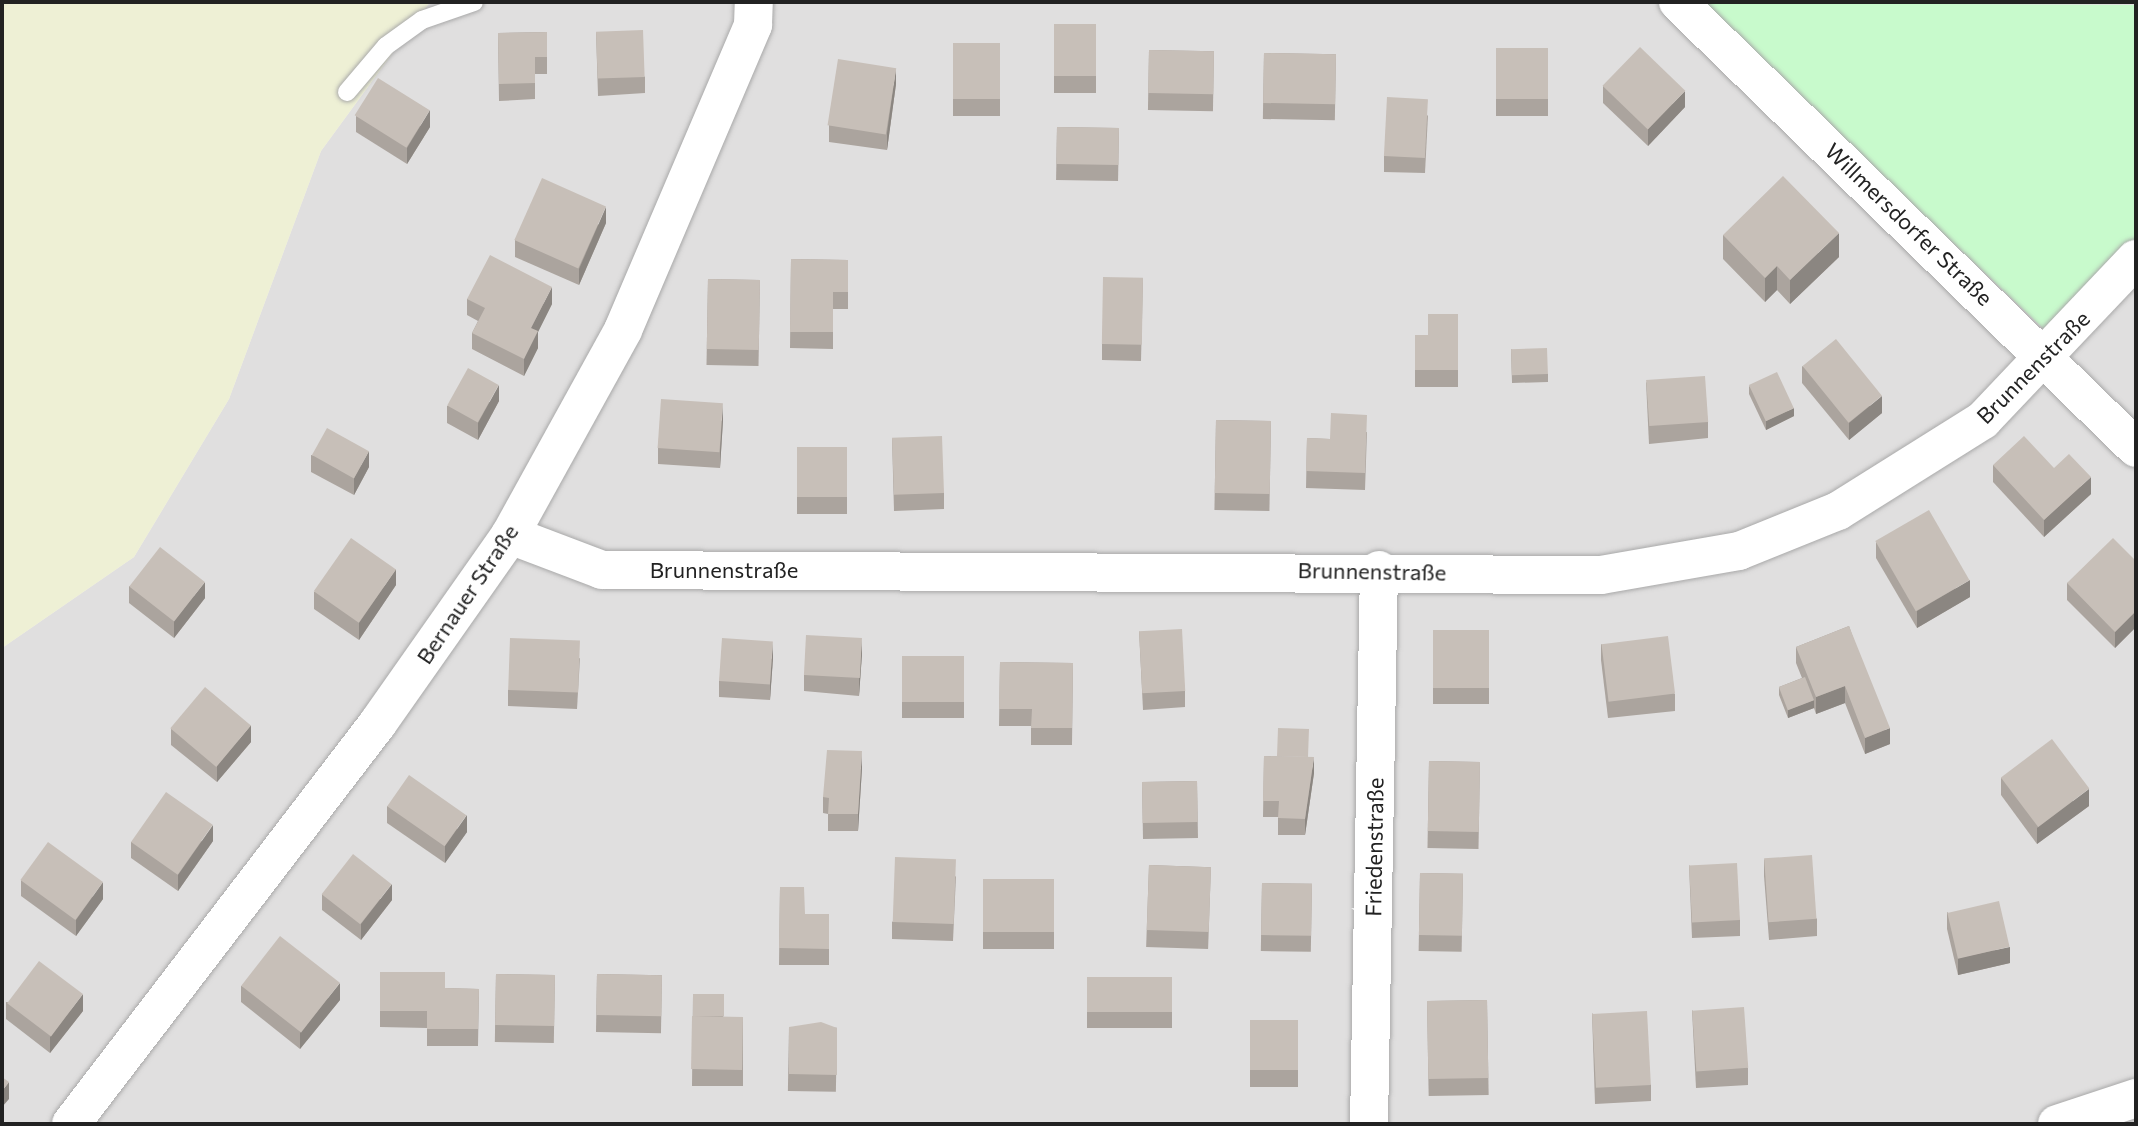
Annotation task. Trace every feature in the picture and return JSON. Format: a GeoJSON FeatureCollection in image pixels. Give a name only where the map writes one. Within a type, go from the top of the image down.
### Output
{"type":"FeatureCollection","features":[{"type":"Feature","properties":{"kind":"street","name":"Bernauer Straße"},"geometry":{"type":"LineString","coordinates":[[71,1124],[378,723],[510,535],[623,330],[753,25],[754,2]]}},
{"type":"Feature","properties":{"kind":"street","name":"Willmersdorfer Straße"},"geometry":{"type":"LineString","coordinates":[[1678,2],[2048,358],[2136,448]]}},
{"type":"Feature","properties":{"kind":"street","name":"Brunnenstraße"},"geometry":{"type":"LineString","coordinates":[[510,535],[602,570],[1379,570],[1601,575],[1739,551],[1851,503],[1983,420],[2048,358],[2136,259]]}},
{"type":"Feature","properties":{"kind":"street","name":"Friedenstraße"},"geometry":{"type":"LineString","coordinates":[[1369,1124],[1379,570]]}},
{"type":"Feature","properties":{"kind":"street"},"geometry":{"type":"LineString","coordinates":[[2057,1124],[2136,1098]]}},
{"type":"Feature","properties":{"kind":"lane"},"geometry":{"type":"LineString","coordinates":[[347,92],[386,46],[422,20],[474,2]]}},
{"type":"Feature","properties":{"kind":"shaded area"},"geometry":{"type":"Polygon","coordinates":[[[430,2],[2136,2],[2136,1124],[2,1124],[2,648],[134,557],[229,399],[321,151],[430,2]]]}},
{"type":"Feature","properties":{"kind":"green space"},"geometry":{"type":"Polygon","coordinates":[[[2,2],[430,2],[321,151],[229,399],[134,557],[2,648],[2,2]]]}},
{"type":"Feature","properties":{"kind":"green space"},"geometry":{"type":"Polygon","coordinates":[[[1701,3],[2136,5],[2136,239],[2050,335],[1701,3]]]}},
{"type":"Feature","properties":{"kind":"building"},"geometry":{"type":"Polygon","coordinates":[[[1054,24],[1096,24],[1096,76],[1054,76],[1054,24]]]}},
{"type":"Feature","properties":{"kind":"building"},"geometry":{"type":"Polygon","coordinates":[[[643,30],[645,77],[598,79],[596,32],[643,30]]]}},
{"type":"Feature","properties":{"kind":"building"},"geometry":{"type":"Polygon","coordinates":[[[547,32],[547,57],[535,57],[535,83],[499,84],[498,33],[547,32]]]}},
{"type":"Feature","properties":{"kind":"building"},"geometry":{"type":"Polygon","coordinates":[[[953,43],[1000,43],[1000,99],[953,99],[953,43]]]}},
{"type":"Feature","properties":{"kind":"building"},"geometry":{"type":"Polygon","coordinates":[[[1640,47],[1685,91],[1648,130],[1602,86],[1640,47]]]}},
{"type":"Feature","properties":{"kind":"building"},"geometry":{"type":"Polygon","coordinates":[[[1496,48],[1548,48],[1548,99],[1496,99],[1496,48]]]}},
{"type":"Feature","properties":{"kind":"building"},"geometry":{"type":"Polygon","coordinates":[[[1149,50],[1214,51],[1213,94],[1148,93],[1149,50]]]}},
{"type":"Feature","properties":{"kind":"building"},"geometry":{"type":"Polygon","coordinates":[[[1264,53],[1336,54],[1335,104],[1263,103],[1264,53]]]}},
{"type":"Feature","properties":{"kind":"building"},"geometry":{"type":"Polygon","coordinates":[[[838,59],[896,68],[886,134],[828,125],[838,59]]]}},
{"type":"Feature","properties":{"kind":"building"},"geometry":{"type":"Polygon","coordinates":[[[378,78],[430,110],[406,148],[355,115],[378,78]]]}},
{"type":"Feature","properties":{"kind":"building"},"geometry":{"type":"Polygon","coordinates":[[[1387,97],[1428,99],[1425,158],[1384,156],[1387,97]]]}},
{"type":"Feature","properties":{"kind":"building"},"geometry":{"type":"Polygon","coordinates":[[[1057,127],[1119,128],[1118,165],[1056,164],[1057,127]]]}},
{"type":"Feature","properties":{"kind":"building"},"geometry":{"type":"Polygon","coordinates":[[[1783,176],[1839,233],[1790,280],[1777,266],[1765,278],[1723,235],[1783,176]]]}},
{"type":"Feature","properties":{"kind":"building"},"geometry":{"type":"Polygon","coordinates":[[[542,178],[606,206],[578,269],[514,240],[542,178]]]}},
{"type":"Feature","properties":{"kind":"building"},"geometry":{"type":"Polygon","coordinates":[[[490,255],[552,287],[531,328],[538,331],[524,359],[472,333],[485,308],[467,299],[490,255]]]}},
{"type":"Feature","properties":{"kind":"building"},"geometry":{"type":"Polygon","coordinates":[[[791,259],[848,260],[848,292],[833,292],[833,332],[790,332],[791,259]]]}},
{"type":"Feature","properties":{"kind":"building"},"geometry":{"type":"Polygon","coordinates":[[[1103,277],[1143,278],[1142,345],[1102,344],[1103,277]]]}},
{"type":"Feature","properties":{"kind":"building"},"geometry":{"type":"Polygon","coordinates":[[[708,279],[760,280],[759,350],[707,349],[708,279]]]}},
{"type":"Feature","properties":{"kind":"building"},"geometry":{"type":"Polygon","coordinates":[[[1428,314],[1458,314],[1458,370],[1415,370],[1415,335],[1428,335],[1428,314]]]}},
{"type":"Feature","properties":{"kind":"building"},"geometry":{"type":"Polygon","coordinates":[[[1836,339],[1882,396],[1849,423],[1803,366],[1836,339]]]}},
{"type":"Feature","properties":{"kind":"building"},"geometry":{"type":"Polygon","coordinates":[[[1547,348],[1548,374],[1512,375],[1511,349],[1547,348]]]}},
{"type":"Feature","properties":{"kind":"building"},"geometry":{"type":"Polygon","coordinates":[[[468,368],[499,385],[478,423],[447,406],[468,368]]]}},
{"type":"Feature","properties":{"kind":"building"},"geometry":{"type":"Polygon","coordinates":[[[1777,372],[1794,408],[1766,421],[1749,385],[1777,372]]]}},
{"type":"Feature","properties":{"kind":"building"},"geometry":{"type":"Polygon","coordinates":[[[1705,376],[1708,422],[1649,426],[1646,380],[1705,376]]]}},
{"type":"Feature","properties":{"kind":"building"},"geometry":{"type":"Polygon","coordinates":[[[661,399],[723,403],[719,452],[658,448],[661,399]]]}},
{"type":"Feature","properties":{"kind":"building"},"geometry":{"type":"Polygon","coordinates":[[[1331,413],[1367,415],[1365,473],[1306,471],[1307,438],[1330,439],[1331,413]]]}},
{"type":"Feature","properties":{"kind":"building"},"geometry":{"type":"Polygon","coordinates":[[[1216,420],[1271,421],[1270,494],[1215,493],[1216,420]]]}},
{"type":"Feature","properties":{"kind":"building"},"geometry":{"type":"Polygon","coordinates":[[[327,428],[369,451],[354,478],[312,455],[327,428]]]}},
{"type":"Feature","properties":{"kind":"building"},"geometry":{"type":"Polygon","coordinates":[[[942,436],[944,493],[894,495],[892,438],[942,436]]]}},
{"type":"Feature","properties":{"kind":"building"},"geometry":{"type":"Polygon","coordinates":[[[2024,436],[2054,468],[2069,454],[2091,477],[2044,520],[1993,465],[2024,436]]]}},
{"type":"Feature","properties":{"kind":"building"},"geometry":{"type":"Polygon","coordinates":[[[797,447],[847,447],[847,497],[797,497],[797,447]]]}},
{"type":"Feature","properties":{"kind":"building"},"geometry":{"type":"Polygon","coordinates":[[[1929,510],[1970,580],[1916,611],[1875,541],[1929,510]]]}},
{"type":"Feature","properties":{"kind":"building"},"geometry":{"type":"Polygon","coordinates":[[[351,538],[396,570],[359,623],[314,591],[351,538]]]}},
{"type":"Feature","properties":{"kind":"building"},"geometry":{"type":"Polygon","coordinates":[[[2113,538],[2136,561],[2136,611],[2115,632],[2067,583],[2113,538]]]}},
{"type":"Feature","properties":{"kind":"building"},"geometry":{"type":"Polygon","coordinates":[[[160,547],[205,582],[174,621],[129,586],[160,547]]]}},
{"type":"Feature","properties":{"kind":"building"},"geometry":{"type":"Polygon","coordinates":[[[1849,626],[1890,728],[1865,738],[1845,686],[1816,697],[1796,647],[1849,626]]]}},
{"type":"Feature","properties":{"kind":"building"},"geometry":{"type":"Polygon","coordinates":[[[1182,629],[1185,691],[1142,693],[1139,631],[1182,629]]]}},
{"type":"Feature","properties":{"kind":"building"},"geometry":{"type":"Polygon","coordinates":[[[1433,630],[1489,630],[1489,688],[1433,688],[1433,630]]]}},
{"type":"Feature","properties":{"kind":"building"},"geometry":{"type":"Polygon","coordinates":[[[806,635],[862,638],[860,678],[804,675],[806,635]]]}},
{"type":"Feature","properties":{"kind":"building"},"geometry":{"type":"Polygon","coordinates":[[[1668,636],[1675,694],[1609,702],[1601,644],[1668,636]]]}},
{"type":"Feature","properties":{"kind":"building"},"geometry":{"type":"Polygon","coordinates":[[[510,638],[580,640],[578,692],[508,690],[510,638]]]}},
{"type":"Feature","properties":{"kind":"building"},"geometry":{"type":"Polygon","coordinates":[[[722,638],[773,642],[770,684],[719,681],[722,638]]]}},
{"type":"Feature","properties":{"kind":"building"},"geometry":{"type":"Polygon","coordinates":[[[902,656],[964,656],[964,702],[902,702],[902,656]]]}},
{"type":"Feature","properties":{"kind":"building"},"geometry":{"type":"Polygon","coordinates":[[[1000,662],[1073,663],[1072,728],[1031,728],[1032,709],[999,709],[1000,662]]]}},
{"type":"Feature","properties":{"kind":"building"},"geometry":{"type":"Polygon","coordinates":[[[1805,677],[1814,700],[1788,710],[1779,687],[1805,677]]]}},
{"type":"Feature","properties":{"kind":"building"},"geometry":{"type":"Polygon","coordinates":[[[205,687],[251,726],[216,767],[170,728],[205,687]]]}},
{"type":"Feature","properties":{"kind":"building"},"geometry":{"type":"Polygon","coordinates":[[[1278,728],[1309,729],[1308,757],[1277,756],[1278,728]]]}},
{"type":"Feature","properties":{"kind":"building"},"geometry":{"type":"Polygon","coordinates":[[[2052,739],[2089,789],[2038,827],[2001,778],[2052,739]]]}},
{"type":"Feature","properties":{"kind":"building"},"geometry":{"type":"Polygon","coordinates":[[[827,750],[862,751],[858,814],[828,814],[829,798],[823,797],[827,750]]]}},
{"type":"Feature","properties":{"kind":"building"},"geometry":{"type":"Polygon","coordinates":[[[1264,756],[1314,757],[1305,819],[1278,818],[1279,801],[1263,801],[1264,756]]]}},
{"type":"Feature","properties":{"kind":"building"},"geometry":{"type":"Polygon","coordinates":[[[1429,761],[1480,762],[1479,832],[1428,831],[1429,761]]]}},
{"type":"Feature","properties":{"kind":"building"},"geometry":{"type":"Polygon","coordinates":[[[409,775],[466,815],[445,846],[387,806],[409,775]]]}},
{"type":"Feature","properties":{"kind":"building"},"geometry":{"type":"Polygon","coordinates":[[[1197,781],[1198,822],[1143,823],[1142,782],[1197,781]]]}},
{"type":"Feature","properties":{"kind":"building"},"geometry":{"type":"Polygon","coordinates":[[[166,792],[213,825],[178,875],[131,842],[166,792]]]}},
{"type":"Feature","properties":{"kind":"building"},"geometry":{"type":"Polygon","coordinates":[[[48,842],[103,882],[75,920],[20,880],[48,842]]]}},
{"type":"Feature","properties":{"kind":"building"},"geometry":{"type":"Polygon","coordinates":[[[353,854],[392,884],[360,924],[322,894],[353,854]]]}},
{"type":"Feature","properties":{"kind":"building"},"geometry":{"type":"Polygon","coordinates":[[[1812,855],[1816,919],[1769,922],[1764,858],[1812,855]]]}},
{"type":"Feature","properties":{"kind":"building"},"geometry":{"type":"Polygon","coordinates":[[[895,857],[956,859],[954,924],[893,922],[895,857]]]}},
{"type":"Feature","properties":{"kind":"building"},"geometry":{"type":"Polygon","coordinates":[[[1737,863],[1740,920],[1692,922],[1689,866],[1737,863]]]}},
{"type":"Feature","properties":{"kind":"building"},"geometry":{"type":"Polygon","coordinates":[[[1149,865],[1211,867],[1209,932],[1147,930],[1149,865]]]}},
{"type":"Feature","properties":{"kind":"building"},"geometry":{"type":"Polygon","coordinates":[[[1420,873],[1463,874],[1462,936],[1419,935],[1420,873]]]}},
{"type":"Feature","properties":{"kind":"building"},"geometry":{"type":"Polygon","coordinates":[[[983,879],[1054,879],[1054,932],[983,932],[983,879]]]}},
{"type":"Feature","properties":{"kind":"building"},"geometry":{"type":"Polygon","coordinates":[[[1262,883],[1312,884],[1311,936],[1261,935],[1262,883]]]}},
{"type":"Feature","properties":{"kind":"building"},"geometry":{"type":"Polygon","coordinates":[[[780,887],[804,887],[805,914],[829,914],[829,949],[779,948],[780,887]]]}},
{"type":"Feature","properties":{"kind":"building"},"geometry":{"type":"Polygon","coordinates":[[[1999,901],[2010,947],[1958,959],[1947,913],[1999,901]]]}},
{"type":"Feature","properties":{"kind":"building"},"geometry":{"type":"Polygon","coordinates":[[[280,936],[340,983],[301,1032],[241,986],[280,936]]]}},
{"type":"Feature","properties":{"kind":"building"},"geometry":{"type":"Polygon","coordinates":[[[39,961],[83,994],[51,1036],[7,1003],[39,961]]]}},
{"type":"Feature","properties":{"kind":"building"},"geometry":{"type":"Polygon","coordinates":[[[380,972],[445,972],[445,988],[479,989],[478,1029],[427,1029],[427,1011],[380,1011],[380,972]]]}},
{"type":"Feature","properties":{"kind":"building"},"geometry":{"type":"Polygon","coordinates":[[[496,974],[555,975],[554,1026],[495,1025],[496,974]]]}},
{"type":"Feature","properties":{"kind":"building"},"geometry":{"type":"Polygon","coordinates":[[[597,974],[662,975],[661,1016],[596,1015],[597,974]]]}},
{"type":"Feature","properties":{"kind":"building"},"geometry":{"type":"Polygon","coordinates":[[[1087,977],[1172,977],[1172,1012],[1087,1012],[1087,977]]]}},
{"type":"Feature","properties":{"kind":"building"},"geometry":{"type":"Polygon","coordinates":[[[693,994],[724,994],[724,1016],[693,1016],[693,994]]]}},
{"type":"Feature","properties":{"kind":"building"},"geometry":{"type":"Polygon","coordinates":[[[1487,1000],[1488,1078],[1428,1079],[1427,1001],[1487,1000]]]}},
{"type":"Feature","properties":{"kind":"building"},"geometry":{"type":"Polygon","coordinates":[[[1744,1007],[1748,1068],[1696,1071],[1692,1011],[1744,1007]]]}},
{"type":"Feature","properties":{"kind":"building"},"geometry":{"type":"Polygon","coordinates":[[[1647,1011],[1651,1085],[1596,1088],[1592,1014],[1647,1011]]]}},
{"type":"Feature","properties":{"kind":"building"},"geometry":{"type":"Polygon","coordinates":[[[692,1016],[743,1017],[742,1070],[691,1069],[692,1016]]]}},
{"type":"Feature","properties":{"kind":"building"},"geometry":{"type":"Polygon","coordinates":[[[1250,1020],[1298,1020],[1298,1070],[1250,1070],[1250,1020]]]}},
{"type":"Feature","properties":{"kind":"building"},"geometry":{"type":"Polygon","coordinates":[[[821,1022],[837,1028],[837,1075],[789,1074],[789,1027],[821,1022]]]}},
{"type":"Feature","properties":{"kind":"building"},"geometry":{"type":"Polygon","coordinates":[[[2,1077],[9,1082],[2,1091],[2,1077]]]}}]}
